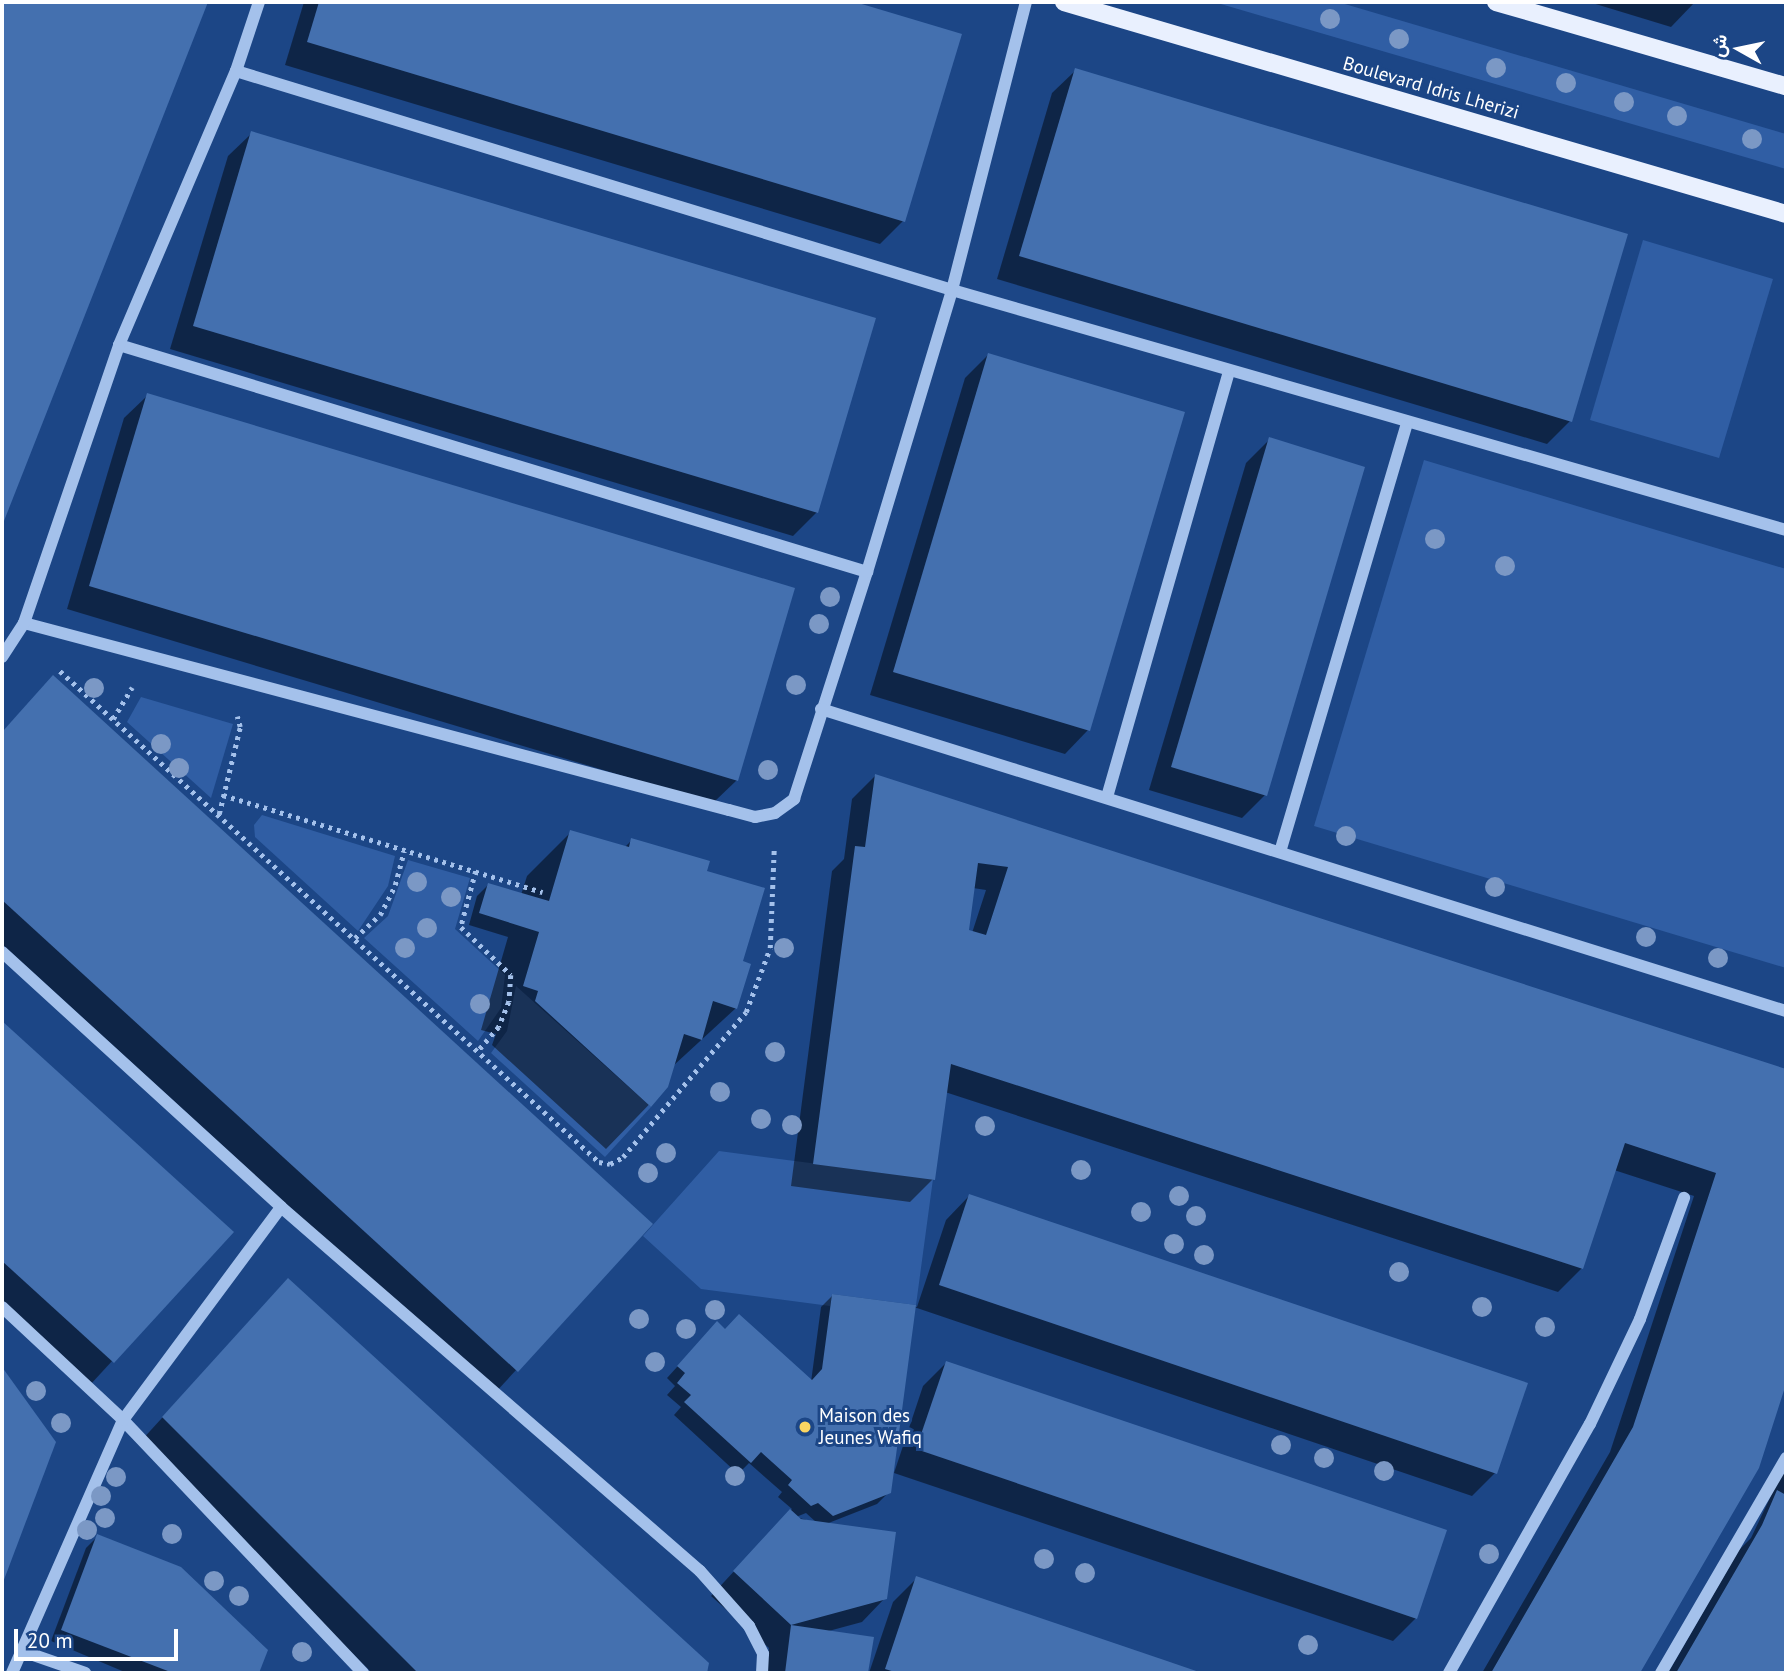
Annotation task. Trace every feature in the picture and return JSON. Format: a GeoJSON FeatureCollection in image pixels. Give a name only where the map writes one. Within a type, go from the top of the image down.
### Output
{"type":"FeatureCollection","features":[{"type":"Feature","properties":{"kind":"main road","name":"Boulevard Idris Lherizi"},"geometry":{"type":"LineString","coordinates":[[1064,2],[1786,214]]}},
{"type":"Feature","properties":{"kind":"main road"},"geometry":{"type":"LineString","coordinates":[[1496,2],[1786,86]]}},
{"type":"Feature","properties":{"kind":"street"},"geometry":{"type":"LineString","coordinates":[[2,657],[24,623],[119,345],[236,71],[260,2]]}},
{"type":"Feature","properties":{"kind":"street"},"geometry":{"type":"LineString","coordinates":[[24,623],[742,814],[775,813],[794,799],[867,572],[952,290],[1026,2]]}},
{"type":"Feature","properties":{"kind":"street"},"geometry":{"type":"LineString","coordinates":[[236,71],[952,290],[1229,372],[1786,530]]}},
{"type":"Feature","properties":{"kind":"street"},"geometry":{"type":"LineString","coordinates":[[119,345],[867,572]]}},
{"type":"Feature","properties":{"kind":"street"},"geometry":{"type":"LineString","coordinates":[[1107,797],[1229,372]]}},
{"type":"Feature","properties":{"kind":"street"},"geometry":{"type":"LineString","coordinates":[[1280,852],[1407,423]]}},
{"type":"Feature","properties":{"kind":"street"},"geometry":{"type":"LineString","coordinates":[[821,709],[1786,1011]]}},
{"type":"Feature","properties":{"kind":"street"},"geometry":{"type":"LineString","coordinates":[[2,952],[281,1207],[700,1571],[749,1626],[763,1654],[762,1673]]}},
{"type":"Feature","properties":{"kind":"street"},"geometry":{"type":"LineString","coordinates":[[1449,1673],[1590,1424],[1640,1319],[1684,1198]]}},
{"type":"Feature","properties":{"kind":"street"},"geometry":{"type":"LineString","coordinates":[[12,1673],[123,1420],[281,1207]]}},
{"type":"Feature","properties":{"kind":"street"},"geometry":{"type":"LineString","coordinates":[[2,1307],[123,1420],[363,1673]]}},
{"type":"Feature","properties":{"kind":"street"},"geometry":{"type":"LineString","coordinates":[[1661,1673],[1786,1458]]}},
{"type":"Feature","properties":{"kind":"street"},"geometry":{"type":"LineString","coordinates":[[22,1651],[85,1673]]}},
{"type":"Feature","properties":{"kind":"path"},"geometry":{"type":"LineString","coordinates":[[13,640],[57,668],[599,1162],[610,1164],[623,1157],[746,1012],[761,979],[773,916],[775,813]]}},
{"type":"Feature","properties":{"kind":"path"},"geometry":{"type":"LineString","coordinates":[[113,719],[132,686],[145,689]]}},
{"type":"Feature","properties":{"kind":"path"},"geometry":{"type":"LineString","coordinates":[[219,814],[240,723],[236,715],[223,712]]}},
{"type":"Feature","properties":{"kind":"path"},"geometry":{"type":"LineString","coordinates":[[223,795],[543,892]]}},
{"type":"Feature","properties":{"kind":"path"},"geometry":{"type":"LineString","coordinates":[[355,938],[380,915],[395,885],[404,851]]}},
{"type":"Feature","properties":{"kind":"path"},"geometry":{"type":"LineString","coordinates":[[476,871],[461,927],[511,975],[509,1002],[499,1027],[478,1051]]}},
{"type":"Feature","properties":{"kind":"shaded area"},"geometry":{"type":"Polygon","coordinates":[[[1214,2],[1338,2],[1786,134],[1786,169],[1214,2]]]}},
{"type":"Feature","properties":{"kind":"shaded area"},"geometry":{"type":"Polygon","coordinates":[[[1643,240],[1773,279],[1719,458],[1590,420],[1643,240]]]}},
{"type":"Feature","properties":{"kind":"shaded area"},"geometry":{"type":"Polygon","coordinates":[[[1424,460],[1786,569],[1786,968],[1314,826],[1424,460]]]}},
{"type":"Feature","properties":{"kind":"shaded area"},"geometry":{"type":"Polygon","coordinates":[[[141,697],[233,724],[211,798],[127,722],[141,697]]]}},
{"type":"Feature","properties":{"kind":"shaded area"},"geometry":{"type":"Polygon","coordinates":[[[262,815],[395,856],[388,886],[358,931],[255,837],[254,825],[262,815]]]}},
{"type":"Feature","properties":{"kind":"shaded area"},"geometry":{"type":"Polygon","coordinates":[[[408,860],[470,878],[455,929],[505,975],[501,1008],[478,1041],[364,938],[388,916],[408,860]]]}},
{"type":"Feature","properties":{"kind":"shaded area"},"geometry":{"type":"Polygon","coordinates":[[[516,986],[651,1107],[605,1157],[491,1053],[507,1031],[516,986]]]}},
{"type":"Feature","properties":{"kind":"shaded area"},"geometry":{"type":"Polygon","coordinates":[[[719,1151],[933,1179],[916,1305],[832,1294],[830,1306],[701,1289],[643,1236],[719,1151]]]}},
{"type":"Feature","properties":{"kind":"building"},"geometry":{"type":"Polygon","coordinates":[[[2,2],[208,2],[2,526],[2,2]]]}},
{"type":"Feature","properties":{"kind":"building"},"geometry":{"type":"Polygon","coordinates":[[[319,2],[855,2],[962,34],[905,222],[307,42],[319,2]]]}},
{"type":"Feature","properties":{"kind":"building"},"geometry":{"type":"Polygon","coordinates":[[[1075,68],[1628,234],[1572,422],[1019,256],[1075,68]]]}},
{"type":"Feature","properties":{"kind":"building"},"geometry":{"type":"Polygon","coordinates":[[[251,131],[876,318],[818,513],[193,326],[251,131]]]}},
{"type":"Feature","properties":{"kind":"building"},"geometry":{"type":"Polygon","coordinates":[[[988,353],[1185,412],[1090,731],[893,672],[988,353]]]}},
{"type":"Feature","properties":{"kind":"building"},"geometry":{"type":"Polygon","coordinates":[[[147,393],[795,588],[738,781],[89,586],[147,393]]]}},
{"type":"Feature","properties":{"kind":"building"},"geometry":{"type":"Polygon","coordinates":[[[1269,437],[1365,467],[1267,796],[1171,767],[1269,437]]]}},
{"type":"Feature","properties":{"kind":"building"},"geometry":{"type":"Polygon","coordinates":[[[53,675],[653,1224],[518,1372],[2,900],[2,732],[53,675]]]}},
{"type":"Feature","properties":{"kind":"building"},"geometry":{"type":"Polygon","coordinates":[[[875,774],[1786,1069],[1786,1384],[1759,1468],[1640,1673],[1491,1673],[1633,1427],[1716,1173],[1625,1143],[1583,1269],[951,1064],[935,1180],[813,1164],[855,846],[865,847],[875,774]],[[978,863],[969,930],[986,935],[1008,867],[978,863]]]}},
{"type":"Feature","properties":{"kind":"building"},"geometry":{"type":"Polygon","coordinates":[[[570,830],[629,847],[631,838],[710,861],[707,871],[765,888],[743,961],[751,964],[737,1009],[713,1001],[702,1040],[684,1034],[668,1087],[651,1107],[535,1001],[538,991],[523,986],[539,932],[479,913],[488,883],[549,901],[570,830]]]}},
{"type":"Feature","properties":{"kind":"building"},"geometry":{"type":"Polygon","coordinates":[[[2,1021],[234,1232],[114,1363],[2,1261],[2,1021]]]}},
{"type":"Feature","properties":{"kind":"building"},"geometry":{"type":"Polygon","coordinates":[[[969,1194],[1528,1383],[1497,1474],[939,1285],[969,1194]]]}},
{"type":"Feature","properties":{"kind":"building"},"geometry":{"type":"Polygon","coordinates":[[[288,1278],[709,1663],[707,1673],[418,1673],[162,1417],[288,1278]]]}},
{"type":"Feature","properties":{"kind":"building","name":"Maison des Jeunes Wafiq"},"geometry":{"type":"Polygon","coordinates":[[[832,1294],[916,1305],[891,1493],[833,1516],[818,1503],[811,1506],[788,1485],[792,1480],[761,1452],[751,1463],[684,1402],[691,1395],[677,1383],[685,1373],[677,1366],[717,1321],[725,1329],[739,1314],[812,1380],[822,1369],[832,1294]]]}},
{"type":"Feature","properties":{"kind":"building"},"geometry":{"type":"Polygon","coordinates":[[[946,1361],[1447,1530],[1417,1619],[916,1449],[946,1361]]]}},
{"type":"Feature","properties":{"kind":"building"},"geometry":{"type":"Polygon","coordinates":[[[2,1367],[56,1442],[2,1585],[2,1367]]]}},
{"type":"Feature","properties":{"kind":"building"},"geometry":{"type":"Polygon","coordinates":[[[1777,1490],[1786,1495],[1786,1673],[1676,1673],[1762,1525],[1777,1490]]]}},
{"type":"Feature","properties":{"kind":"building"},"geometry":{"type":"Polygon","coordinates":[[[790,1509],[801,1519],[896,1532],[887,1599],[791,1625],[733,1571],[790,1509]]]}},
{"type":"Feature","properties":{"kind":"building"},"geometry":{"type":"Polygon","coordinates":[[[97,1534],[181,1567],[268,1650],[259,1673],[173,1673],[61,1630],[97,1534]]]}},
{"type":"Feature","properties":{"kind":"building"},"geometry":{"type":"Polygon","coordinates":[[[916,1576],[1202,1673],[898,1673],[885,1669],[916,1576]]]}},
{"type":"Feature","properties":{"kind":"building"},"geometry":{"type":"Polygon","coordinates":[[[791,1625],[874,1637],[868,1673],[785,1673],[791,1625]]]}},
{"type":"Feature","properties":{"kind":"place","name":"Maison des Jeunes Wafiq"},"geometry":{"type":"Point","coordinates":[805,1427]}}]}
